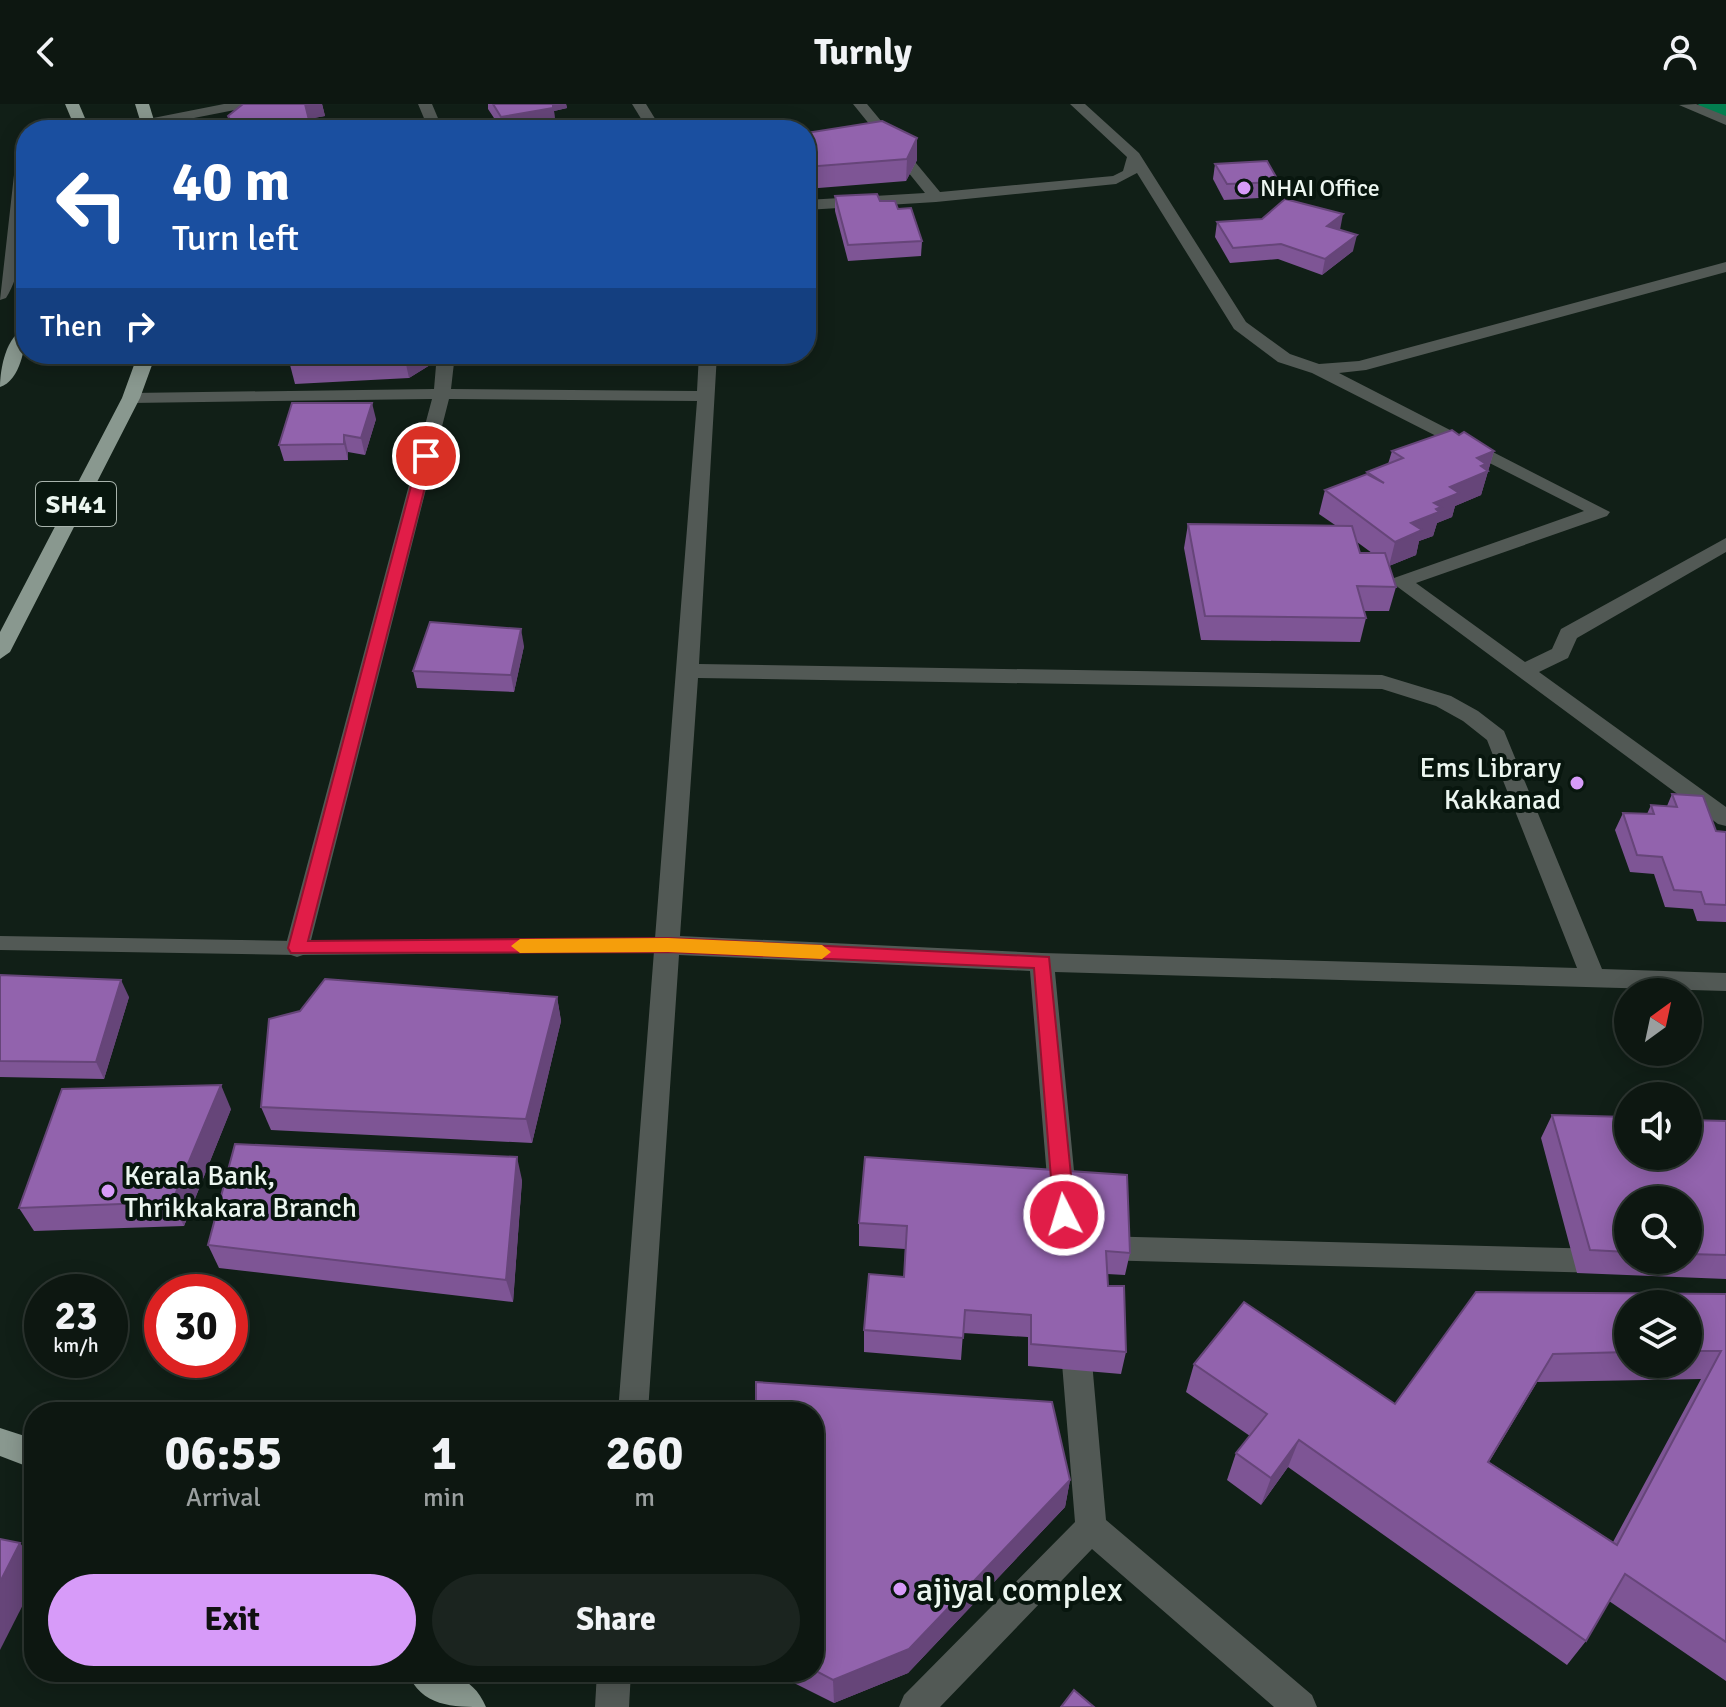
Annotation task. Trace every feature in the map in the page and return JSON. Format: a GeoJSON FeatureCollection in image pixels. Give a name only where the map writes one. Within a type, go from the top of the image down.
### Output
{"type":"FeatureCollection","features":[{"type":"Feature","properties":{"kind":"main road"},"geometry":{"type":"LineString","coordinates":[[0,382],[16,352]]}},
{"type":"Feature","properties":{"kind":"main road","name":"SH41"},"geometry":{"type":"LineString","coordinates":[[0,652],[131,398],[143,364]]}},
{"type":"Feature","properties":{"kind":"main road"},"geometry":{"type":"LineString","coordinates":[[0,1442],[24,1450]]}},
{"type":"Feature","properties":{"kind":"main road"},"geometry":{"type":"LineString","coordinates":[[437,1682],[469,1707]]}},
{"type":"Feature","properties":{"kind":"street"},"geometry":{"type":"LineString","coordinates":[[175,120],[245,104]]}},
{"type":"Feature","properties":{"kind":"street"},"geometry":{"type":"LineString","coordinates":[[860,104],[936,197]]}},
{"type":"Feature","properties":{"kind":"street"},"geometry":{"type":"LineString","coordinates":[[1080,107],[1100,104]]}},
{"type":"Feature","properties":{"kind":"street"},"geometry":{"type":"LineString","coordinates":[[1686,105],[1726,121]]}},
{"type":"Feature","properties":{"kind":"street"},"geometry":{"type":"LineString","coordinates":[[1080,107],[1134,156],[1240,325],[1284,358],[1318,369],[1600,512],[1401,582],[1726,818]]}},
{"type":"Feature","properties":{"kind":"street"},"geometry":{"type":"LineString","coordinates":[[816,204],[1116,180],[1131,174],[1135,166],[1134,156]]}},
{"type":"Feature","properties":{"kind":"street"},"geometry":{"type":"LineString","coordinates":[[0,295],[9,279],[16,202]]}},
{"type":"Feature","properties":{"kind":"street"},"geometry":{"type":"LineString","coordinates":[[1318,369],[1360,366],[1726,267]]}},
{"type":"Feature","properties":{"kind":"street"},"geometry":{"type":"LineString","coordinates":[[297,948],[442,394],[445,364]]}},
{"type":"Feature","properties":{"kind":"street"},"geometry":{"type":"LineString","coordinates":[[634,1402],[708,364]]}},
{"type":"Feature","properties":{"kind":"street"},"geometry":{"type":"LineString","coordinates":[[131,398],[442,394],[706,396]]}},
{"type":"Feature","properties":{"kind":"street"},"geometry":{"type":"LineString","coordinates":[[1523,671],[1561,653],[1568,634],[1726,544]]}},
{"type":"Feature","properties":{"kind":"street"},"geometry":{"type":"LineString","coordinates":[[688,671],[1382,682],[1418,690],[1446,700],[1476,718],[1496,736],[1594,979]]}},
{"type":"Feature","properties":{"kind":"street"},"geometry":{"type":"LineString","coordinates":[[668,945],[1042,962],[1726,982]]}},
{"type":"Feature","properties":{"kind":"street"},"geometry":{"type":"LineString","coordinates":[[1042,962],[1066,1239],[1614,1261]]}},
{"type":"Feature","properties":{"kind":"street"},"geometry":{"type":"LineString","coordinates":[[1072,1310],[1091,1528],[1300,1707]]}},
{"type":"Feature","properties":{"kind":"street"},"geometry":{"type":"LineString","coordinates":[[916,1707],[1091,1528]]}},
{"type":"Feature","properties":{"kind":"street"},"geometry":{"type":"LineString","coordinates":[[612,1707],[613,1682]]}},
{"type":"Feature","properties":{"kind":"lane"},"geometry":{"type":"LineString","coordinates":[[0,943],[297,948],[668,945]]}},
{"type":"Feature","properties":{"kind":"building"},"geometry":{"type":"Polygon","coordinates":[[[243,104],[305,104],[309,120],[230,120],[228,116],[243,104]]]}},
{"type":"Feature","properties":{"kind":"building"},"geometry":{"type":"Polygon","coordinates":[[[493,104],[553,104],[553,108],[501,117],[493,104]]]}},
{"type":"Feature","properties":{"kind":"building"},"geometry":{"type":"Polygon","coordinates":[[[882,121],[917,138],[907,159],[816,166],[816,131],[882,121]]]}},
{"type":"Feature","properties":{"kind":"building"},"geometry":{"type":"Polygon","coordinates":[[[1267,161],[1279,182],[1227,184],[1215,164],[1267,161]]]}},
{"type":"Feature","properties":{"kind":"building"},"geometry":{"type":"Polygon","coordinates":[[[877,194],[880,201],[895,201],[898,209],[911,208],[922,241],[848,245],[835,196],[877,194]]]}},
{"type":"Feature","properties":{"kind":"building"},"geometry":{"type":"Polygon","coordinates":[[[1285,199],[1343,214],[1327,226],[1357,235],[1325,259],[1281,244],[1233,248],[1217,222],[1262,219],[1285,199]]]}},
{"type":"Feature","properties":{"kind":"building"},"geometry":{"type":"Polygon","coordinates":[[[292,403],[372,403],[361,438],[344,435],[344,444],[279,445],[292,403]]]}},
{"type":"Feature","properties":{"kind":"building"},"geometry":{"type":"Polygon","coordinates":[[[1452,430],[1459,435],[1464,432],[1494,451],[1477,458],[1486,464],[1481,466],[1488,471],[1450,487],[1459,493],[1434,503],[1441,507],[1436,509],[1439,512],[1411,523],[1422,530],[1395,542],[1325,490],[1367,474],[1384,483],[1367,472],[1403,458],[1392,451],[1452,430]]]}},
{"type":"Feature","properties":{"kind":"building"},"geometry":{"type":"Polygon","coordinates":[[[1188,524],[1352,526],[1360,553],[1385,553],[1396,587],[1357,586],[1366,618],[1205,616],[1188,524]]]}},
{"type":"Feature","properties":{"kind":"building"},"geometry":{"type":"Polygon","coordinates":[[[430,622],[521,629],[511,675],[413,671],[430,622]]]}},
{"type":"Feature","properties":{"kind":"building"},"geometry":{"type":"Polygon","coordinates":[[[1672,794],[1703,796],[1716,831],[1726,832],[1726,905],[1705,904],[1701,892],[1674,890],[1662,857],[1637,855],[1623,813],[1654,814],[1651,805],[1677,807],[1672,794]]]}},
{"type":"Feature","properties":{"kind":"building"},"geometry":{"type":"Polygon","coordinates":[[[0,975],[121,980],[96,1062],[0,1061],[0,975]]]}},
{"type":"Feature","properties":{"kind":"building"},"geometry":{"type":"Polygon","coordinates":[[[325,979],[557,997],[526,1119],[261,1107],[269,1019],[300,1011],[325,979]]]}},
{"type":"Feature","properties":{"kind":"building"},"geometry":{"type":"Polygon","coordinates":[[[221,1085],[172,1202],[19,1208],[62,1089],[221,1085]]]}},
{"type":"Feature","properties":{"kind":"building"},"geometry":{"type":"Polygon","coordinates":[[[1552,1115],[1614,1117],[1614,1170],[1702,1170],[1702,1120],[1726,1121],[1726,1255],[1702,1254],[1702,1186],[1614,1186],[1614,1251],[1590,1250],[1552,1115]]]}},
{"type":"Feature","properties":{"kind":"building"},"geometry":{"type":"Polygon","coordinates":[[[235,1144],[517,1157],[506,1280],[208,1245],[235,1144]]]}},
{"type":"Feature","properties":{"kind":"building"},"geometry":{"type":"Polygon","coordinates":[[[865,1157],[1127,1175],[1130,1253],[1106,1251],[1108,1286],[1124,1286],[1126,1352],[1031,1344],[1031,1315],[965,1310],[963,1338],[864,1330],[869,1274],[904,1277],[907,1226],[859,1223],[865,1157]]]}},
{"type":"Feature","properties":{"kind":"building"},"geometry":{"type":"Polygon","coordinates":[[[1476,1292],[1614,1293],[1614,1352],[1553,1354],[1488,1462],[1617,1545],[1721,1351],[1702,1351],[1702,1294],[1726,1294],[1726,1642],[1625,1574],[1586,1641],[1299,1440],[1271,1478],[1236,1453],[1267,1414],[1194,1364],[1244,1302],[1395,1404],[1476,1292]]]}},
{"type":"Feature","properties":{"kind":"building","name":"ajiyal complex"},"geometry":{"type":"Polygon","coordinates":[[[756,1382],[1052,1402],[1070,1480],[909,1649],[833,1680],[824,1675],[824,1402],[756,1402],[756,1382]]]}},
{"type":"Feature","properties":{"kind":"building"},"geometry":{"type":"Polygon","coordinates":[[[0,1539],[20,1543],[0,1582],[0,1539]]]}},
{"type":"Feature","properties":{"kind":"building"},"geometry":{"type":"Polygon","coordinates":[[[1074,1690],[1094,1707],[1061,1707],[1074,1690]]]}},
{"type":"Feature","properties":{"kind":"waterway"},"geometry":{"type":"LineString","coordinates":[[1713,104],[1726,109]]}},
{"type":"Feature","properties":{"kind":"slow traffic"},"geometry":{"type":"LineString","coordinates":[[520,946],[668,945],[822,952]]}},
{"type":"Feature","properties":{"kind":"place","name":"NHAI Office"},"geometry":{"type":"Point","coordinates":[1244,188]}},
{"type":"Feature","properties":{"kind":"place","name":"Ems Library Kakkanad"},"geometry":{"type":"Point","coordinates":[1577,783]}},
{"type":"Feature","properties":{"kind":"place","name":"Kerala Bank, Thrikkakara Branch"},"geometry":{"type":"Point","coordinates":[108,1191]}},
{"type":"Feature","properties":{"kind":"place","name":"ajiyal complex"},"geometry":{"type":"Point","coordinates":[900,1589]}},
{"type":"Feature","properties":{"kind":"route"},"geometry":{"type":"LineString","coordinates":[[426,456],[297,948],[668,945],[1042,962],[1064,1215]]}}]}
